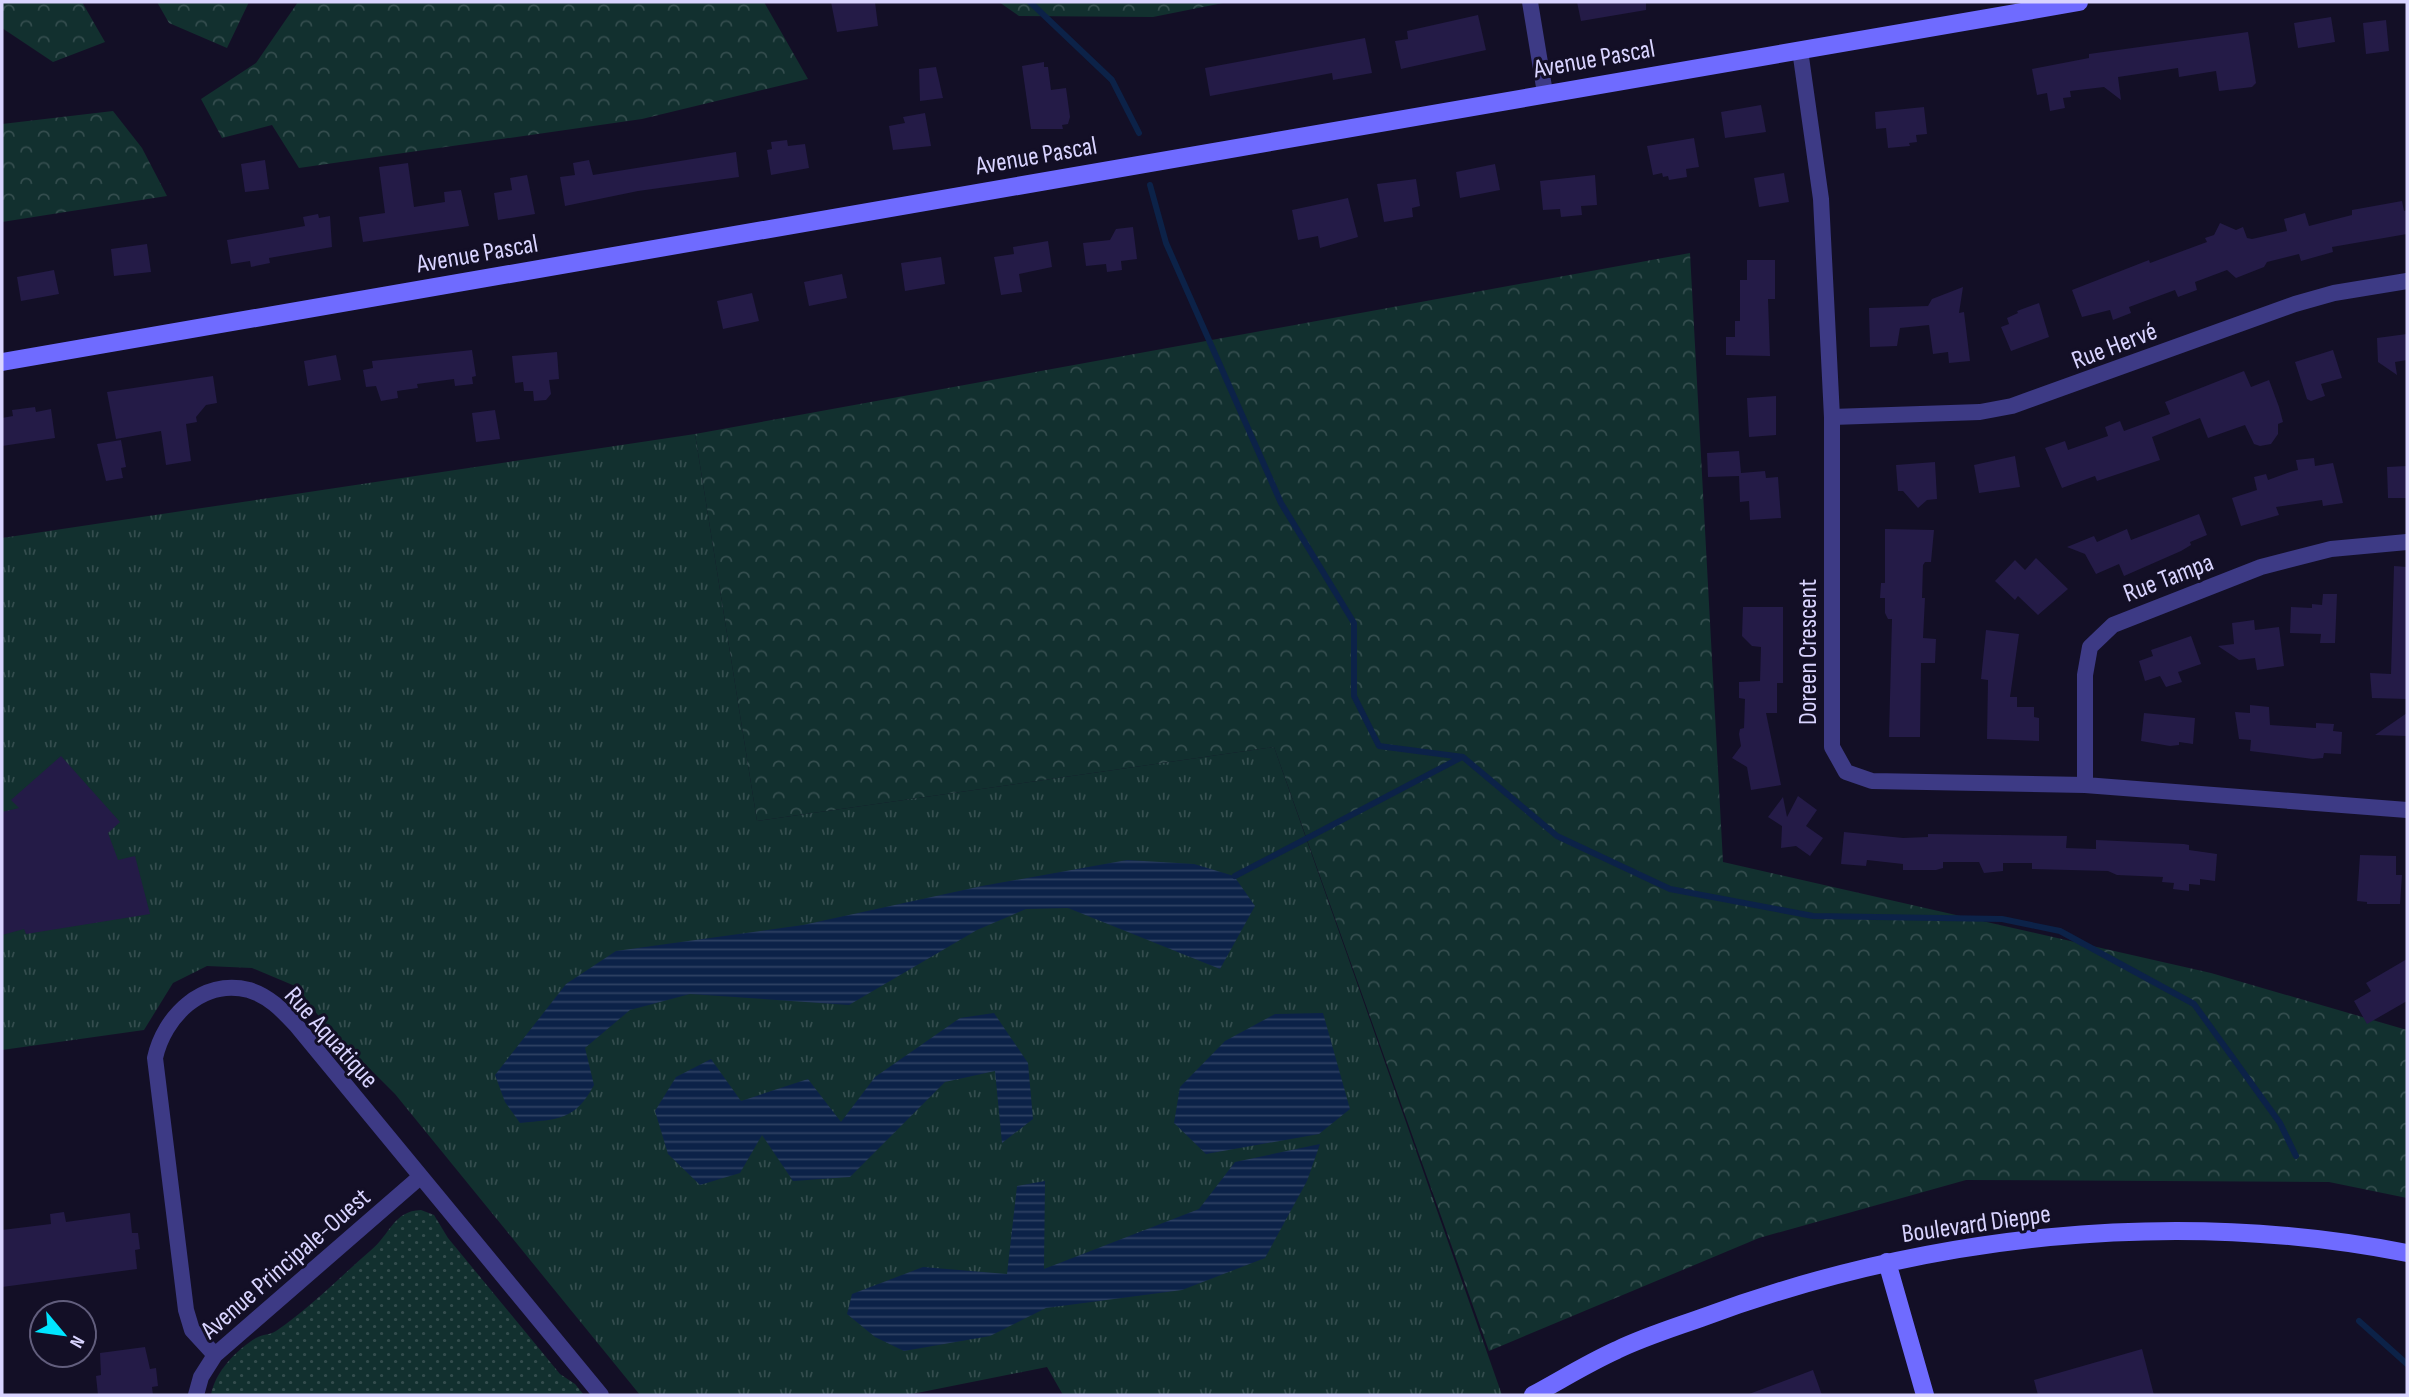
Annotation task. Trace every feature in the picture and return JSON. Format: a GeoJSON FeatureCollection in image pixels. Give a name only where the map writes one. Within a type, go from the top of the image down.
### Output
{"type":"FeatureCollection","features":[{"type":"Feature","properties":{"kind":"street"},"geometry":{"type":"LineString","coordinates":[[1530,2],[1545,93]]}},
{"type":"Feature","properties":{"kind":"street","name":"Avenue Pascal"},"geometry":{"type":"LineString","coordinates":[[2,362],[2079,2]]}},
{"type":"Feature","properties":{"kind":"street","name":"Doreen Crescent"},"geometry":{"type":"LineString","coordinates":[[1800,50],[1821,199],[1832,417],[1832,747],[1846,772],[1872,781],[2085,785],[2407,810]]}},
{"type":"Feature","properties":{"kind":"street","name":"Rue Hervé"},"geometry":{"type":"LineString","coordinates":[[1832,417],[1980,412],[2012,406],[2295,304],[2334,293],[2407,281]]}},
{"type":"Feature","properties":{"kind":"street","name":"Rue Tampa"},"geometry":{"type":"LineString","coordinates":[[2085,785],[2085,676],[2090,647],[2113,625],[2261,568],[2331,549],[2407,542]]}},
{"type":"Feature","properties":{"kind":"street","name":"Rue Aquatique"},"geometry":{"type":"LineString","coordinates":[[215,1355],[199,1339],[187,1319],[156,1079],[159,1043],[163,1032],[180,1009],[205,994],[233,988],[248,990],[273,1002],[296,1025],[601,1395]]}},
{"type":"Feature","properties":{"kind":"street","name":"Avenue Principale-Ouest"},"geometry":{"type":"LineString","coordinates":[[196,1395],[201,1377],[215,1355],[420,1177]]}},
{"type":"Feature","properties":{"kind":"street","name":"Boulevard Dieppe"},"geometry":{"type":"LineString","coordinates":[[1533,1395],[1618,1349],[1773,1292],[1953,1248],[2162,1229],[2352,1242],[2407,1253]]}},
{"type":"Feature","properties":{"kind":"street"},"geometry":{"type":"LineString","coordinates":[[1887,1262],[1925,1395]]}},
{"type":"Feature","properties":{"kind":"green space"},"geometry":{"type":"Polygon","coordinates":[[[2,2],[82,2],[105,42],[53,62],[2,28],[2,2]]]}},
{"type":"Feature","properties":{"kind":"green space"},"geometry":{"type":"Polygon","coordinates":[[[157,2],[249,2],[227,48],[169,23],[157,2]]]}},
{"type":"Feature","properties":{"kind":"green space"},"geometry":{"type":"Polygon","coordinates":[[[298,2],[764,2],[808,79],[642,119],[299,168],[272,125],[222,138],[201,99],[256,63],[298,2]]]}},
{"type":"Feature","properties":{"kind":"green space"},"geometry":{"type":"Polygon","coordinates":[[[999,2],[1228,2],[1153,17],[1019,16],[999,2]]]}},
{"type":"Feature","properties":{"kind":"green space"},"geometry":{"type":"Polygon","coordinates":[[[113,111],[142,148],[167,196],[2,222],[2,124],[113,111]]]}},
{"type":"Feature","properties":{"kind":"green space"},"geometry":{"type":"Polygon","coordinates":[[[1690,253],[1723,862],[2211,973],[2407,1030],[2407,1198],[2329,1182],[1966,1180],[1759,1238],[1489,1351],[1274,747],[757,821],[695,434],[1690,253]]]}},
{"type":"Feature","properties":{"kind":"green space"},"geometry":{"type":"Polygon","coordinates":[[[695,434],[757,821],[1274,747],[1502,1395],[1063,1395],[1047,1367],[907,1395],[640,1395],[395,1094],[325,1024],[295,986],[252,968],[207,966],[173,983],[144,1030],[2,1050],[2,538],[695,434]]]}},
{"type":"Feature","properties":{"kind":"green space"},"geometry":{"type":"Polygon","coordinates":[[[421,1210],[434,1215],[448,1238],[560,1374],[575,1384],[584,1395],[211,1395],[222,1370],[241,1349],[256,1338],[274,1332],[289,1322],[377,1244],[398,1219],[404,1214],[421,1210]]]}},
{"type":"Feature","properties":{"kind":"water"},"geometry":{"type":"Polygon","coordinates":[[[1127,860],[1194,864],[1234,876],[1255,906],[1220,969],[1068,908],[1026,909],[977,930],[849,1005],[690,994],[630,1010],[585,1048],[594,1085],[580,1106],[555,1119],[520,1123],[505,1102],[495,1075],[566,984],[616,951],[803,925],[982,886],[1127,860]]]}},
{"type":"Feature","properties":{"kind":"water"},"geometry":{"type":"Polygon","coordinates":[[[994,1013],[1028,1063],[1033,1119],[1002,1143],[995,1071],[945,1082],[850,1177],[793,1181],[762,1135],[740,1173],[700,1185],[668,1154],[655,1111],[676,1077],[711,1059],[741,1101],[808,1079],[841,1122],[875,1077],[960,1018],[994,1013]]]}},
{"type":"Feature","properties":{"kind":"water"},"geometry":{"type":"Polygon","coordinates":[[[1323,1013],[1350,1109],[1319,1134],[1206,1154],[1174,1123],[1180,1087],[1225,1041],[1275,1014],[1323,1013]]]}},
{"type":"Feature","properties":{"kind":"water"},"geometry":{"type":"Polygon","coordinates":[[[1320,1144],[1307,1181],[1265,1258],[1182,1290],[1046,1308],[990,1336],[904,1351],[875,1337],[847,1314],[852,1294],[923,1267],[1007,1274],[1017,1186],[1045,1181],[1044,1269],[1199,1209],[1235,1162],[1320,1144]]]}},
{"type":"Feature","properties":{"kind":"building"},"geometry":{"type":"Polygon","coordinates":[[[831,2],[875,2],[878,26],[837,32],[831,2]]]}},
{"type":"Feature","properties":{"kind":"building"},"geometry":{"type":"Polygon","coordinates":[[[1577,2],[1646,2],[1646,10],[1581,21],[1577,2]]]}},
{"type":"Feature","properties":{"kind":"building"},"geometry":{"type":"Polygon","coordinates":[[[1478,15],[1486,50],[1401,69],[1395,41],[1408,39],[1407,31],[1478,15]]]}},
{"type":"Feature","properties":{"kind":"building"},"geometry":{"type":"Polygon","coordinates":[[[2331,17],[2335,42],[2298,48],[2294,23],[2331,17]]]}},
{"type":"Feature","properties":{"kind":"building"},"geometry":{"type":"Polygon","coordinates":[[[2386,20],[2389,51],[2366,54],[2363,23],[2386,20]]]}},
{"type":"Feature","properties":{"kind":"building"},"geometry":{"type":"Polygon","coordinates":[[[2248,32],[2256,83],[2252,87],[2219,91],[2216,71],[2179,77],[2178,68],[2118,77],[2121,100],[2104,87],[2070,91],[2071,97],[2063,98],[2065,108],[2050,111],[2047,93],[2037,95],[2032,69],[2089,58],[2089,54],[2248,32]]]}},
{"type":"Feature","properties":{"kind":"building"},"geometry":{"type":"Polygon","coordinates":[[[1365,38],[1372,73],[1333,80],[1332,73],[1210,96],[1205,68],[1365,38]]]}},
{"type":"Feature","properties":{"kind":"building"},"geometry":{"type":"Polygon","coordinates":[[[1044,62],[1044,67],[1048,67],[1051,90],[1066,88],[1070,117],[1068,124],[1062,125],[1063,129],[1031,129],[1022,66],[1044,62]]]}},
{"type":"Feature","properties":{"kind":"building"},"geometry":{"type":"Polygon","coordinates":[[[936,67],[943,98],[920,101],[919,69],[936,67]]]}},
{"type":"Feature","properties":{"kind":"building"},"geometry":{"type":"Polygon","coordinates":[[[1761,105],[1766,132],[1725,138],[1721,112],[1761,105]]]}},
{"type":"Feature","properties":{"kind":"building"},"geometry":{"type":"Polygon","coordinates":[[[1924,107],[1927,134],[1916,135],[1917,142],[1909,143],[1910,146],[1888,148],[1886,128],[1876,129],[1875,112],[1924,107]]]}},
{"type":"Feature","properties":{"kind":"building"},"geometry":{"type":"Polygon","coordinates":[[[925,113],[931,146],[893,150],[889,126],[905,123],[903,117],[925,113]]]}},
{"type":"Feature","properties":{"kind":"building"},"geometry":{"type":"Polygon","coordinates":[[[1694,138],[1699,167],[1686,169],[1687,177],[1669,180],[1668,176],[1663,177],[1662,173],[1653,175],[1647,146],[1694,138]]]}},
{"type":"Feature","properties":{"kind":"building"},"geometry":{"type":"Polygon","coordinates":[[[787,140],[788,146],[805,144],[809,168],[771,175],[767,150],[772,149],[771,142],[787,140]]]}},
{"type":"Feature","properties":{"kind":"building"},"geometry":{"type":"Polygon","coordinates":[[[736,152],[739,177],[638,191],[565,206],[560,177],[575,175],[573,163],[589,160],[593,175],[736,152]]]}},
{"type":"Feature","properties":{"kind":"building"},"geometry":{"type":"Polygon","coordinates":[[[265,160],[269,189],[245,192],[241,164],[265,160]]]}},
{"type":"Feature","properties":{"kind":"building"},"geometry":{"type":"Polygon","coordinates":[[[408,163],[414,207],[445,202],[444,192],[461,190],[469,226],[363,242],[359,217],[385,213],[379,167],[408,163]]]}},
{"type":"Feature","properties":{"kind":"building"},"geometry":{"type":"Polygon","coordinates":[[[1495,164],[1500,190],[1460,198],[1456,172],[1495,164]]]}},
{"type":"Feature","properties":{"kind":"building"},"geometry":{"type":"Polygon","coordinates":[[[1784,173],[1789,202],[1759,207],[1754,178],[1784,173]]]}},
{"type":"Feature","properties":{"kind":"building"},"geometry":{"type":"Polygon","coordinates":[[[527,175],[535,214],[498,220],[494,193],[512,190],[510,178],[527,175]]]}},
{"type":"Feature","properties":{"kind":"building"},"geometry":{"type":"Polygon","coordinates":[[[1595,175],[1597,205],[1581,206],[1582,215],[1561,217],[1560,209],[1543,210],[1540,181],[1595,175]]]}},
{"type":"Feature","properties":{"kind":"building"},"geometry":{"type":"Polygon","coordinates":[[[1416,179],[1420,206],[1412,208],[1413,217],[1384,222],[1377,184],[1416,179]]]}},
{"type":"Feature","properties":{"kind":"building"},"geometry":{"type":"Polygon","coordinates":[[[1348,198],[1358,237],[1320,248],[1318,236],[1298,240],[1292,210],[1348,198]]]}},
{"type":"Feature","properties":{"kind":"building"},"geometry":{"type":"Polygon","coordinates":[[[2402,201],[2404,211],[2407,210],[2407,234],[2332,247],[2333,252],[2301,261],[2299,254],[2267,262],[2264,267],[2236,278],[2227,270],[2195,282],[2197,290],[2178,297],[2175,290],[2129,307],[2131,313],[2113,320],[2110,310],[2082,317],[2072,290],[2149,260],[2150,263],[2207,242],[2205,238],[2214,235],[2220,223],[2236,230],[2243,227],[2247,238],[2252,239],[2287,231],[2284,219],[2305,213],[2309,226],[2352,215],[2352,210],[2402,201]]]}},
{"type":"Feature","properties":{"kind":"building"},"geometry":{"type":"Polygon","coordinates":[[[318,214],[319,218],[330,216],[332,247],[269,258],[270,263],[251,267],[250,261],[231,264],[227,240],[305,226],[303,217],[318,214]]]}},
{"type":"Feature","properties":{"kind":"building"},"geometry":{"type":"Polygon","coordinates":[[[1133,227],[1137,259],[1121,261],[1122,270],[1107,272],[1106,264],[1086,266],[1083,243],[1110,240],[1116,229],[1133,227]]]}},
{"type":"Feature","properties":{"kind":"building"},"geometry":{"type":"Polygon","coordinates":[[[1048,241],[1052,267],[1019,274],[1022,292],[1001,295],[994,257],[1014,254],[1013,247],[1048,241]]]}},
{"type":"Feature","properties":{"kind":"building"},"geometry":{"type":"Polygon","coordinates":[[[147,244],[151,272],[114,276],[111,249],[147,244]]]}},
{"type":"Feature","properties":{"kind":"building"},"geometry":{"type":"Polygon","coordinates":[[[941,257],[945,284],[905,291],[901,263],[941,257]]]}},
{"type":"Feature","properties":{"kind":"building"},"geometry":{"type":"Polygon","coordinates":[[[1747,260],[1775,260],[1775,299],[1768,299],[1770,356],[1726,355],[1726,337],[1735,337],[1735,321],[1740,321],[1740,280],[1747,280],[1747,260]]]}},
{"type":"Feature","properties":{"kind":"building"},"geometry":{"type":"Polygon","coordinates":[[[54,270],[59,294],[21,301],[17,277],[54,270]]]}},
{"type":"Feature","properties":{"kind":"building"},"geometry":{"type":"Polygon","coordinates":[[[842,274],[847,298],[809,306],[804,282],[842,274]]]}},
{"type":"Feature","properties":{"kind":"building"},"geometry":{"type":"Polygon","coordinates":[[[1963,287],[1959,313],[1964,312],[1970,361],[1949,363],[1948,352],[1933,354],[1929,325],[1900,328],[1897,346],[1870,347],[1869,308],[1928,306],[1932,299],[1963,287]]]}},
{"type":"Feature","properties":{"kind":"building"},"geometry":{"type":"Polygon","coordinates":[[[752,293],[759,321],[723,329],[717,301],[752,293]]]}},
{"type":"Feature","properties":{"kind":"building"},"geometry":{"type":"Polygon","coordinates":[[[2039,303],[2049,337],[2011,351],[2001,327],[2009,324],[2007,318],[2018,313],[2017,311],[2039,303]]]}},
{"type":"Feature","properties":{"kind":"building"},"geometry":{"type":"Polygon","coordinates":[[[2407,334],[2407,360],[2395,362],[2397,375],[2378,362],[2377,338],[2407,334]]]}},
{"type":"Feature","properties":{"kind":"building"},"geometry":{"type":"Polygon","coordinates":[[[472,350],[476,376],[472,377],[473,384],[455,386],[454,379],[417,384],[418,388],[397,391],[398,398],[381,401],[376,386],[366,387],[363,370],[373,368],[372,361],[472,350]]]}},
{"type":"Feature","properties":{"kind":"building"},"geometry":{"type":"Polygon","coordinates":[[[2333,350],[2342,378],[2321,384],[2325,396],[2311,401],[2307,399],[2295,362],[2333,350]]]}},
{"type":"Feature","properties":{"kind":"building"},"geometry":{"type":"Polygon","coordinates":[[[557,352],[559,379],[549,380],[551,394],[546,400],[534,401],[533,391],[524,391],[523,382],[515,383],[512,356],[557,352]]]}},
{"type":"Feature","properties":{"kind":"building"},"geometry":{"type":"Polygon","coordinates":[[[336,355],[341,380],[308,386],[304,361],[336,355]]]}},
{"type":"Feature","properties":{"kind":"building"},"geometry":{"type":"Polygon","coordinates":[[[2244,371],[2251,387],[2269,380],[2279,407],[2283,422],[2278,424],[2278,434],[2271,444],[2254,444],[2245,425],[2208,438],[2200,418],[2152,437],[2160,460],[2097,481],[2095,476],[2062,488],[2045,448],[2065,441],[2068,450],[2108,436],[2105,427],[2120,421],[2124,431],[2170,414],[2165,402],[2244,371]]]}},
{"type":"Feature","properties":{"kind":"building"},"geometry":{"type":"Polygon","coordinates":[[[213,376],[217,403],[206,405],[196,417],[197,422],[186,424],[191,461],[166,465],[161,431],[116,439],[107,392],[213,376]]]}},
{"type":"Feature","properties":{"kind":"building"},"geometry":{"type":"Polygon","coordinates":[[[1776,396],[1776,435],[1749,437],[1747,398],[1776,396]]]}},
{"type":"Feature","properties":{"kind":"building"},"geometry":{"type":"Polygon","coordinates":[[[35,407],[36,412],[51,409],[55,438],[2,446],[2,418],[13,416],[12,410],[35,407]]]}},
{"type":"Feature","properties":{"kind":"building"},"geometry":{"type":"Polygon","coordinates":[[[495,410],[500,439],[476,442],[472,413],[495,410]]]}},
{"type":"Feature","properties":{"kind":"building"},"geometry":{"type":"Polygon","coordinates":[[[121,440],[126,467],[121,468],[123,478],[106,481],[97,444],[121,440]]]}},
{"type":"Feature","properties":{"kind":"building"},"geometry":{"type":"Polygon","coordinates":[[[1739,451],[1741,473],[1765,471],[1766,478],[1778,477],[1781,518],[1750,520],[1749,501],[1740,502],[1739,476],[1708,477],[1707,453],[1739,451]]]}},
{"type":"Feature","properties":{"kind":"building"},"geometry":{"type":"Polygon","coordinates":[[[2015,456],[2020,487],[1979,493],[1974,465],[2015,456]]]}},
{"type":"Feature","properties":{"kind":"building"},"geometry":{"type":"Polygon","coordinates":[[[2314,458],[2315,466],[2333,463],[2343,503],[2323,506],[2322,500],[2276,507],[2279,515],[2241,526],[2232,498],[2257,490],[2254,477],[2266,474],[2268,480],[2298,470],[2296,460],[2314,458]]]}},
{"type":"Feature","properties":{"kind":"building"},"geometry":{"type":"Polygon","coordinates":[[[1935,462],[1937,499],[1927,500],[1918,508],[1903,491],[1898,491],[1896,465],[1935,462]]]}},
{"type":"Feature","properties":{"kind":"building"},"geometry":{"type":"Polygon","coordinates":[[[2407,466],[2407,498],[2388,498],[2387,467],[2407,466]]]}},
{"type":"Feature","properties":{"kind":"building"},"geometry":{"type":"Polygon","coordinates":[[[2199,514],[2207,535],[2190,542],[2191,545],[2181,551],[2124,576],[2119,564],[2096,574],[2085,554],[2067,547],[2094,536],[2097,542],[2127,529],[2131,540],[2199,514]]]}},
{"type":"Feature","properties":{"kind":"building"},"geometry":{"type":"Polygon","coordinates":[[[1885,529],[1934,530],[1931,562],[1925,562],[1923,565],[1922,598],[1925,598],[1923,638],[1936,639],[1935,663],[1921,663],[1920,737],[1889,737],[1892,619],[1888,619],[1885,613],[1885,598],[1880,598],[1881,583],[1885,583],[1885,529]]]}},
{"type":"Feature","properties":{"kind":"building"},"geometry":{"type":"Polygon","coordinates":[[[2036,558],[2068,589],[2038,615],[2018,596],[2015,600],[1995,581],[2015,560],[2025,570],[2036,558]]]}},
{"type":"Feature","properties":{"kind":"building"},"geometry":{"type":"Polygon","coordinates":[[[2394,566],[2407,567],[2407,699],[2372,698],[2370,673],[2391,674],[2394,566]]]}},
{"type":"Feature","properties":{"kind":"building"},"geometry":{"type":"Polygon","coordinates":[[[2323,594],[2337,594],[2335,643],[2320,643],[2321,634],[2290,633],[2291,607],[2312,608],[2312,604],[2322,605],[2323,594]]]}},
{"type":"Feature","properties":{"kind":"building"},"geometry":{"type":"Polygon","coordinates":[[[1743,607],[1783,607],[1783,683],[1777,683],[1777,713],[1766,713],[1781,785],[1751,790],[1747,767],[1732,758],[1741,746],[1739,734],[1740,729],[1744,728],[1745,699],[1739,698],[1739,682],[1760,681],[1761,647],[1752,646],[1742,636],[1743,607]]]}},
{"type":"Feature","properties":{"kind":"building"},"geometry":{"type":"Polygon","coordinates":[[[2254,620],[2255,630],[2279,627],[2284,666],[2257,670],[2255,658],[2239,660],[2218,646],[2234,644],[2232,623],[2254,620]]]}},
{"type":"Feature","properties":{"kind":"building"},"geometry":{"type":"Polygon","coordinates":[[[1986,630],[2019,634],[2010,697],[2017,697],[2017,707],[2034,707],[2034,717],[2039,718],[2039,741],[1987,739],[1988,680],[1981,679],[1986,630]]]}},
{"type":"Feature","properties":{"kind":"building"},"geometry":{"type":"Polygon","coordinates":[[[2191,636],[2201,664],[2178,672],[2182,682],[2166,687],[2160,676],[2145,681],[2139,661],[2153,656],[2151,650],[2191,636]]]}},
{"type":"Feature","properties":{"kind":"building"},"geometry":{"type":"Polygon","coordinates":[[[2250,705],[2269,707],[2270,725],[2316,728],[2316,723],[2334,724],[2333,731],[2342,732],[2341,754],[2324,753],[2323,758],[2313,759],[2250,751],[2251,740],[2239,739],[2235,712],[2250,713],[2250,705]]]}},
{"type":"Feature","properties":{"kind":"building"},"geometry":{"type":"Polygon","coordinates":[[[2144,713],[2195,718],[2193,744],[2179,742],[2179,745],[2170,746],[2141,741],[2144,713]]]}},
{"type":"Feature","properties":{"kind":"building"},"geometry":{"type":"Polygon","coordinates":[[[2407,713],[2407,736],[2375,735],[2407,713]]]}},
{"type":"Feature","properties":{"kind":"building"},"geometry":{"type":"Polygon","coordinates":[[[61,756],[120,822],[108,833],[118,860],[135,856],[150,914],[26,934],[24,929],[2,935],[2,812],[19,808],[11,800],[61,756]]]}},
{"type":"Feature","properties":{"kind":"building"},"geometry":{"type":"Polygon","coordinates":[[[1798,796],[1817,810],[1806,826],[1823,838],[1810,856],[1796,846],[1781,848],[1782,826],[1768,817],[1783,797],[1787,817],[1798,796]]]}},
{"type":"Feature","properties":{"kind":"building"},"geometry":{"type":"Polygon","coordinates":[[[1844,832],[1903,838],[1928,837],[1928,834],[2067,836],[2066,848],[2096,849],[2096,840],[2184,844],[2189,845],[2189,850],[2217,854],[2215,881],[2200,879],[2200,885],[2189,884],[2189,891],[2173,889],[2174,883],[2162,882],[2163,877],[2117,875],[2108,871],[2032,869],[2032,863],[2003,863],[2003,871],[1984,873],[1979,862],[1943,862],[1943,868],[1936,870],[1903,870],[1903,864],[1867,860],[1866,866],[1841,864],[1844,832]]]}},
{"type":"Feature","properties":{"kind":"building"},"geometry":{"type":"Polygon","coordinates":[[[2360,855],[2396,856],[2396,875],[2402,875],[2400,904],[2367,904],[2357,901],[2360,855]]]}},
{"type":"Feature","properties":{"kind":"building"},"geometry":{"type":"Polygon","coordinates":[[[2407,959],[2407,1001],[2367,1024],[2354,1001],[2371,991],[2366,983],[2407,959]]]}},
{"type":"Feature","properties":{"kind":"building"},"geometry":{"type":"Polygon","coordinates":[[[64,1212],[66,1222],[130,1213],[132,1233],[138,1233],[140,1249],[135,1250],[137,1269],[2,1287],[2,1230],[51,1224],[50,1214],[64,1212]]]}},
{"type":"Feature","properties":{"kind":"building"},"geometry":{"type":"Polygon","coordinates":[[[145,1347],[150,1369],[156,1368],[158,1386],[152,1387],[153,1395],[98,1395],[96,1376],[101,1375],[100,1353],[145,1347]]]}},
{"type":"Feature","properties":{"kind":"building"},"geometry":{"type":"Polygon","coordinates":[[[2142,1349],[2154,1395],[2038,1395],[2034,1380],[2142,1349]]]}},
{"type":"Feature","properties":{"kind":"building"},"geometry":{"type":"Polygon","coordinates":[[[1813,1370],[1822,1395],[1749,1395],[1749,1394],[1813,1370]]]}},
{"type":"Feature","properties":{"kind":"waterway"},"geometry":{"type":"LineString","coordinates":[[1030,2],[1112,80],[1139,133]]}},
{"type":"Feature","properties":{"kind":"waterway"},"geometry":{"type":"LineString","coordinates":[[1150,185],[1166,243],[1281,503],[1354,623],[1354,696],[1379,746],[1463,757],[1557,836],[1670,889],[1813,916],[2002,919],[2060,931],[2194,1004],[2280,1123],[2296,1156]]}},
{"type":"Feature","properties":{"kind":"waterway"},"geometry":{"type":"LineString","coordinates":[[1235,876],[1462,757]]}},
{"type":"Feature","properties":{"kind":"waterway"},"geometry":{"type":"LineString","coordinates":[[2359,1321],[2407,1364]]}}]}
